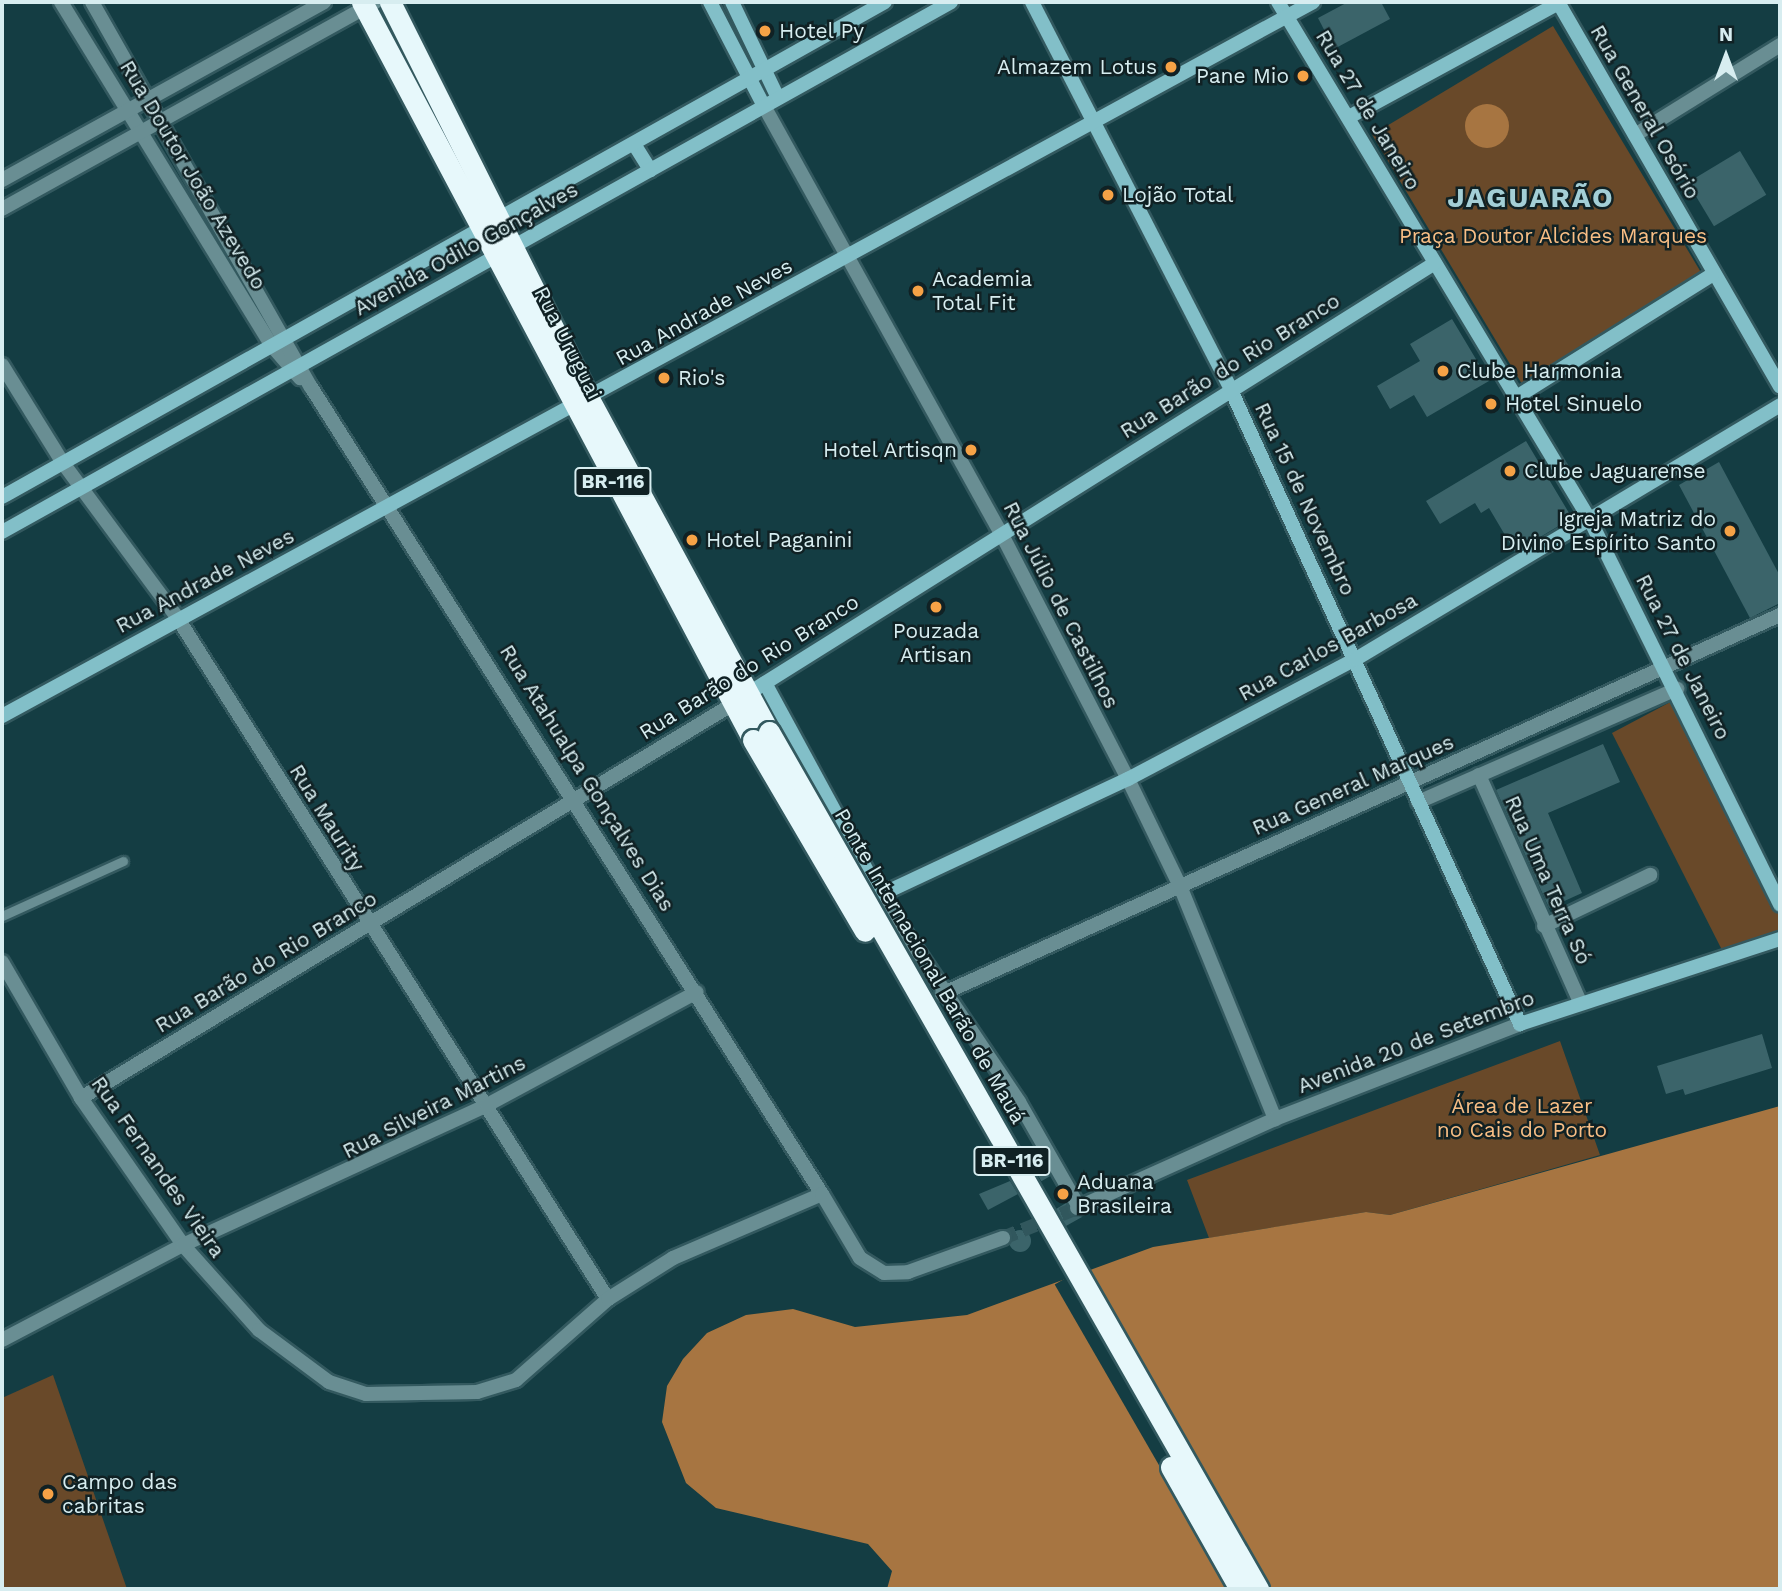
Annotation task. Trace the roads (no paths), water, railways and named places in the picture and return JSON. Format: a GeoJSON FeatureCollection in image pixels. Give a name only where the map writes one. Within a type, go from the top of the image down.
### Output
{"type":"FeatureCollection","features":[{"type":"Feature","properties":{"kind":"highway","name":"Rua Uruguai"},"geometry":{"type":"LineString","coordinates":[[390,2],[492,226],[581,404],[749,694]]}},
{"type":"Feature","properties":{"kind":"highway","name":"Rua Uruguai"},"geometry":{"type":"LineString","coordinates":[[368,4],[492,226]]}},
{"type":"Feature","properties":{"kind":"highway","name":"BR-116"},"geometry":{"type":"LineString","coordinates":[[749,694],[761,736]]}},
{"type":"Feature","properties":{"kind":"highway","name":"Ponte Internacional Barão de Mauá"},"geometry":{"type":"LineString","coordinates":[[761,736],[1240,1589]]}},
{"type":"Feature","properties":{"kind":"highway","name":"Ponte Internacional Barão de Mauá"},"geometry":{"type":"LineString","coordinates":[[761,736],[1258,1589]]}},
{"type":"Feature","properties":{"kind":"street","name":"Rua Doutor João Azevedo"},"geometry":{"type":"LineString","coordinates":[[61,2],[130,110],[272,346],[296,366]]}},
{"type":"Feature","properties":{"kind":"street","name":"Rua Doutor João Azevedo"},"geometry":{"type":"LineString","coordinates":[[92,2],[286,338],[296,366]]}},
{"type":"Feature","properties":{"kind":"street"},"geometry":{"type":"LineString","coordinates":[[2,180],[324,2]]}},
{"type":"Feature","properties":{"kind":"street","name":"Rua Júlio de Castilhos"},"geometry":{"type":"LineString","coordinates":[[710,2],[764,106],[780,124],[1001,533],[1128,779],[1180,886],[1275,1119]]}},
{"type":"Feature","properties":{"kind":"street","name":"Rua Júlio de Castilhos"},"geometry":{"type":"LineString","coordinates":[[732,2],[766,68],[778,98],[780,124]]}},
{"type":"Feature","properties":{"kind":"street","name":"Avenida Odilo Gonçalves"},"geometry":{"type":"LineString","coordinates":[[2,497],[492,226],[885,2]]}},
{"type":"Feature","properties":{"kind":"street","name":"Avenida Odilo Gonçalves"},"geometry":{"type":"LineString","coordinates":[[2,532],[951,2]]}},
{"type":"Feature","properties":{"kind":"street","name":"Rua 15 de Novembro"},"geometry":{"type":"LineString","coordinates":[[1032,2],[1231,390],[1356,659],[1409,783],[1520,1024]]}},
{"type":"Feature","properties":{"kind":"street","name":"Rua 27 de Janeiro"},"geometry":{"type":"LineString","coordinates":[[1278,2],[1590,520],[1678,689],[1780,905]]}},
{"type":"Feature","properties":{"kind":"street","name":"Rua Andrade Neves"},"geometry":{"type":"LineString","coordinates":[[2,716],[177,617],[391,507],[1313,2]]}},
{"type":"Feature","properties":{"kind":"street"},"geometry":{"type":"LineString","coordinates":[[1349,117],[1558,2]]}},
{"type":"Feature","properties":{"kind":"street","name":"Rua General Osório"},"geometry":{"type":"LineString","coordinates":[[1558,2],[1712,275],[1780,387]]}},
{"type":"Feature","properties":{"kind":"street"},"geometry":{"type":"LineString","coordinates":[[2,209],[368,4]]}},
{"type":"Feature","properties":{"kind":"street"},"geometry":{"type":"LineString","coordinates":[[1635,135],[1780,45]]}},
{"type":"Feature","properties":{"kind":"street"},"geometry":{"type":"LineString","coordinates":[[634,144],[650,170]]}},
{"type":"Feature","properties":{"kind":"street","name":"Rua Barão do Rio Branco"},"geometry":{"type":"LineString","coordinates":[[81,1097],[369,926],[576,797],[749,694],[1001,533],[1435,263]]}},
{"type":"Feature","properties":{"kind":"street"},"geometry":{"type":"LineString","coordinates":[[1515,398],[1712,275]]}},
{"type":"Feature","properties":{"kind":"street","name":"Rua Maurity"},"geometry":{"type":"LineString","coordinates":[[2,365],[63,463],[85,485],[177,617],[369,926],[608,1299]]}},
{"type":"Feature","properties":{"kind":"street","name":"Rua Atahualpa Gonçalves Dias"},"geometry":{"type":"LineString","coordinates":[[296,366],[391,507],[576,797],[860,1258],[884,1273],[908,1272],[1003,1238]]}},
{"type":"Feature","properties":{"kind":"street","name":"Rua Carlos Barbosa"},"geometry":{"type":"LineString","coordinates":[[880,895],[1128,779],[1356,659],[1780,405]]}},
{"type":"Feature","properties":{"kind":"street","name":"Rua General Marques"},"geometry":{"type":"LineString","coordinates":[[942,994],[1780,615]]}},
{"type":"Feature","properties":{"kind":"street"},"geometry":{"type":"LineString","coordinates":[[1418,802],[1678,689]]}},
{"type":"Feature","properties":{"kind":"street"},"geometry":{"type":"LineString","coordinates":[[749,694],[942,994]]}},
{"type":"Feature","properties":{"kind":"street","name":"Rua Uma Terra Só"},"geometry":{"type":"LineString","coordinates":[[1479,775],[1580,1002]]}},
{"type":"Feature","properties":{"kind":"street"},"geometry":{"type":"LineString","coordinates":[[1544,926],[1650,876]]}},
{"type":"Feature","properties":{"kind":"street","name":"Avenida 20 de Setembro"},"geometry":{"type":"LineString","coordinates":[[942,994],[1019,1102],[1078,1207],[1275,1119],[1520,1024],[1580,1002],[1780,939]]}},
{"type":"Feature","properties":{"kind":"street","name":"Rua Fernandes Vieira"},"geometry":{"type":"LineString","coordinates":[[2,962],[81,1097],[183,1245],[259,1330],[329,1382],[366,1394],[477,1392],[516,1380],[608,1299],[716,1237],[822,1194]]}},
{"type":"Feature","properties":{"kind":"street","name":"Rua Silveira Martins"},"geometry":{"type":"LineString","coordinates":[[2,1340],[183,1245],[486,1105],[697,992]]}},
{"type":"Feature","properties":{"kind":"lane"},"geometry":{"type":"LineString","coordinates":[[2,916],[123,861]]}},
{"type":"Feature","properties":{"kind":"tunnel"},"geometry":{"type":"LineString","coordinates":[[1003,1238],[1077,1208]]}},
{"type":"Feature","properties":{"kind":"place","name":"Hotel Py"},"geometry":{"type":"Point","coordinates":[765,31]}},
{"type":"Feature","properties":{"kind":"place","name":"Almazem Lotus"},"geometry":{"type":"Point","coordinates":[1171,67]}},
{"type":"Feature","properties":{"kind":"place","name":"Pane Mio"},"geometry":{"type":"Point","coordinates":[1303,76]}},
{"type":"Feature","properties":{"kind":"place","name":"Lojão Total"},"geometry":{"type":"Point","coordinates":[1108,195]}},
{"type":"Feature","properties":{"kind":"place","name":"Academia Total Fit"},"geometry":{"type":"Point","coordinates":[918,291]}},
{"type":"Feature","properties":{"kind":"place","name":"Clube Harmonia"},"geometry":{"type":"Point","coordinates":[1443,371]}},
{"type":"Feature","properties":{"kind":"place","name":"Rio's"},"geometry":{"type":"Point","coordinates":[664,378]}},
{"type":"Feature","properties":{"kind":"place","name":"Hotel Sinuelo"},"geometry":{"type":"Point","coordinates":[1491,404]}},
{"type":"Feature","properties":{"kind":"place","name":"Hotel Artisqn"},"geometry":{"type":"Point","coordinates":[971,450]}},
{"type":"Feature","properties":{"kind":"place","name":"Clube Jaguarense"},"geometry":{"type":"Point","coordinates":[1510,471]}},
{"type":"Feature","properties":{"kind":"place","name":"Igreja Matriz do Divino Espírito Santo"},"geometry":{"type":"Point","coordinates":[1730,531]}},
{"type":"Feature","properties":{"kind":"place","name":"Hotel Paganini"},"geometry":{"type":"Point","coordinates":[692,540]}},
{"type":"Feature","properties":{"kind":"place","name":"Pouzada Artisan"},"geometry":{"type":"Point","coordinates":[936,607]}},
{"type":"Feature","properties":{"kind":"place","name":"Aduana Brasileira"},"geometry":{"type":"Point","coordinates":[1063,1194]}},
{"type":"Feature","properties":{"kind":"place","name":"Campo das cabritas"},"geometry":{"type":"Point","coordinates":[48,1494]}},
{"type":"Feature","properties":{"kind":"district","name":"JAGUARÃO"},"geometry":{"type":"Point","coordinates":[1531,198]}},
{"type":"Feature","properties":{"kind":"park label","name":"Praça Doutor Alcides Marques"},"geometry":{"type":"Point","coordinates":[1553,236]}},
{"type":"Feature","properties":{"kind":"park label","name":"Área de Lazer no Cais do Porto"},"geometry":{"type":"Point","coordinates":[1522,1118]}}]}
